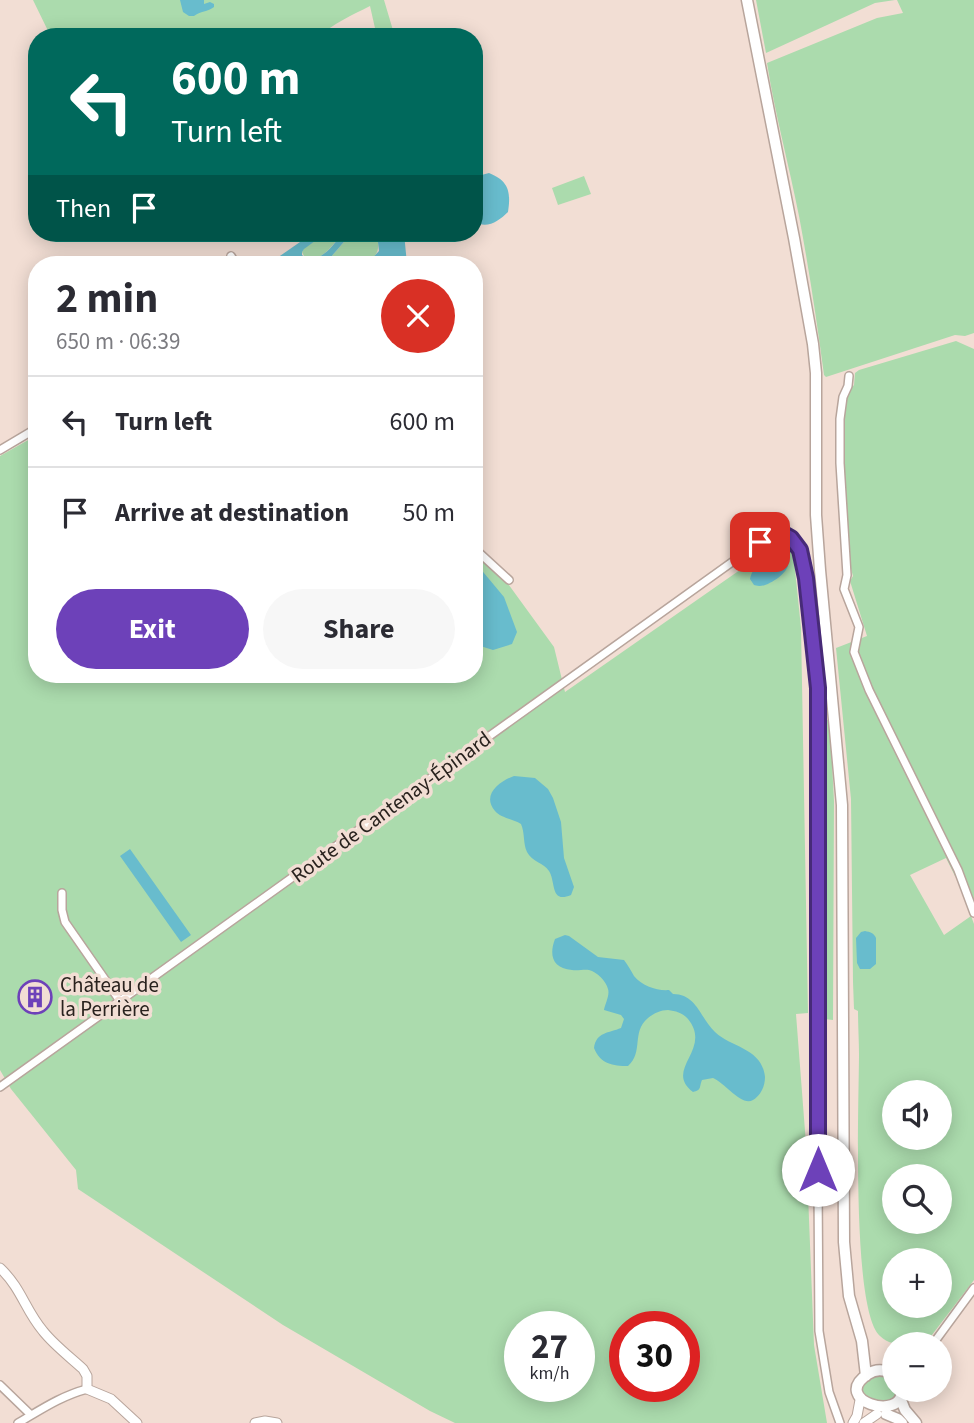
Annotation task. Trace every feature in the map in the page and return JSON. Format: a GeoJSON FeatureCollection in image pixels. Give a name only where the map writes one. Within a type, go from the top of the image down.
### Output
{"type":"FeatureCollection","features":[{"type":"Feature","properties":{"kind":"main road"},"geometry":{"type":"LineString","coordinates":[[747,0],[794,238],[816,373],[817,529],[842,805],[844,1242],[849,1296],[862,1341],[866,1376]]}},
{"type":"Feature","properties":{"kind":"main road"},"geometry":{"type":"LineString","coordinates":[[862,1341],[882,1364]]}},
{"type":"Feature","properties":{"kind":"main road"},"geometry":{"type":"LineString","coordinates":[[882,1372],[872,1372],[866,1376],[859,1387],[860,1400],[868,1411],[898,1419],[902,1423]]}},
{"type":"Feature","properties":{"kind":"main road"},"geometry":{"type":"LineString","coordinates":[[881,1414],[895,1409],[898,1402]]}},
{"type":"Feature","properties":{"kind":"main road"},"geometry":{"type":"LineString","coordinates":[[903,1402],[905,1410],[916,1423]]}},
{"type":"Feature","properties":{"kind":"street"},"geometry":{"type":"LineString","coordinates":[[849,376],[840,419],[840,463],[847,575],[845,589],[859,627],[854,652],[869,690],[958,870],[974,913]]}},
{"type":"Feature","properties":{"kind":"street"},"geometry":{"type":"LineString","coordinates":[[0,450],[28,433]]}},
{"type":"Feature","properties":{"kind":"street","name":"Route de Cantenay-Épinard"},"geometry":{"type":"LineString","coordinates":[[0,1087],[760,542],[769,536],[784,534],[791,538],[800,550],[806,578],[818,688],[819,1331],[829,1392],[839,1423]]}},
{"type":"Feature","properties":{"kind":"street"},"geometry":{"type":"LineString","coordinates":[[483,556],[509,580]]}},
{"type":"Feature","properties":{"kind":"street"},"geometry":{"type":"LineString","coordinates":[[62,893],[65,922],[120,1001]]}},
{"type":"Feature","properties":{"kind":"street"},"geometry":{"type":"LineString","coordinates":[[0,1268],[20,1292],[45,1334],[83,1368],[87,1376],[87,1389]]}},
{"type":"Feature","properties":{"kind":"street"},"geometry":{"type":"LineString","coordinates":[[942,1332],[974,1288]]}},
{"type":"Feature","properties":{"kind":"street"},"geometry":{"type":"LineString","coordinates":[[0,1385],[31,1415]]}},
{"type":"Feature","properties":{"kind":"street"},"geometry":{"type":"LineString","coordinates":[[18,1423],[70,1393],[87,1389],[111,1399],[137,1423]]}},
{"type":"Feature","properties":{"kind":"street"},"geometry":{"type":"LineString","coordinates":[[853,1423],[860,1400]]}},
{"type":"Feature","properties":{"kind":"street"},"geometry":{"type":"LineString","coordinates":[[864,1423],[881,1414]]}},
{"type":"Feature","properties":{"kind":"street"},"geometry":{"type":"LineString","coordinates":[[255,1423],[278,1423]]}},
{"type":"Feature","properties":{"kind":"green space"},"geometry":{"type":"Polygon","coordinates":[[[33,0],[384,0],[392,28],[375,28],[370,6],[330,28],[47,28],[33,0]]]}},
{"type":"Feature","properties":{"kind":"green space"},"geometry":{"type":"Polygon","coordinates":[[[756,0],[895,0],[875,3],[766,53],[756,0]]]}},
{"type":"Feature","properties":{"kind":"green space"},"geometry":{"type":"Polygon","coordinates":[[[897,0],[974,0],[974,333],[955,335],[826,377],[799,216],[767,63],[877,18],[903,13],[897,0]]]}},
{"type":"Feature","properties":{"kind":"green space"},"geometry":{"type":"Polygon","coordinates":[[[584,176],[591,194],[558,205],[552,188],[584,176]]]}},
{"type":"Feature","properties":{"kind":"green space"},"geometry":{"type":"Polygon","coordinates":[[[313,242],[335,242],[321,256],[304,256],[304,248],[313,242]]]}},
{"type":"Feature","properties":{"kind":"green space"},"geometry":{"type":"Polygon","coordinates":[[[343,242],[378,242],[378,250],[374,256],[332,256],[343,242]]]}},
{"type":"Feature","properties":{"kind":"green space"},"geometry":{"type":"Polygon","coordinates":[[[956,341],[974,349],[974,907],[961,875],[955,876],[946,858],[910,875],[944,935],[971,916],[974,924],[974,1280],[952,1309],[952,1248],[882,1248],[882,1318],[945,1318],[934,1332],[882,1332],[882,1338],[871,1318],[864,1288],[861,1248],[859,1049],[858,1011],[854,1009],[853,982],[851,799],[836,648],[867,636],[850,581],[853,576],[848,558],[842,463],[843,409],[848,392],[854,385],[855,373],[956,341]]]}},
{"type":"Feature","properties":{"kind":"green space"},"geometry":{"type":"Polygon","coordinates":[[[28,440],[28,683],[483,683],[483,556],[495,566],[554,647],[565,692],[760,556],[782,545],[789,547],[794,560],[801,628],[808,1013],[796,1014],[806,1144],[814,1345],[827,1423],[455,1423],[283,1325],[78,1189],[76,1170],[11,1089],[0,1070],[0,456],[28,440]]]}},
{"type":"Feature","properties":{"kind":"green space"},"geometry":{"type":"Polygon","coordinates":[[[822,720],[828,720],[830,725],[834,801],[833,1020],[824,1019],[821,898],[822,720]]]}},
{"type":"Feature","properties":{"kind":"green space"},"geometry":{"type":"Polygon","coordinates":[[[882,1375],[882,1402],[886,1402],[876,1409],[862,1392],[864,1385],[882,1375]]]}},
{"type":"Feature","properties":{"kind":"water"},"geometry":{"type":"Polygon","coordinates":[[[180,0],[204,0],[204,4],[210,2],[214,7],[189,16],[183,12],[180,0]]]}},
{"type":"Feature","properties":{"kind":"water"},"geometry":{"type":"Polygon","coordinates":[[[489,173],[505,184],[509,193],[509,205],[508,212],[501,218],[483,225],[483,175],[489,173]]]}},
{"type":"Feature","properties":{"kind":"water"},"geometry":{"type":"Polygon","coordinates":[[[300,242],[314,242],[304,249],[303,256],[280,256],[300,242]]]}},
{"type":"Feature","properties":{"kind":"water"},"geometry":{"type":"Polygon","coordinates":[[[336,242],[343,242],[332,256],[319,256],[336,242]]]}},
{"type":"Feature","properties":{"kind":"water"},"geometry":{"type":"Polygon","coordinates":[[[378,242],[405,242],[406,256],[374,256],[379,251],[378,242]]]}},
{"type":"Feature","properties":{"kind":"water"},"geometry":{"type":"Polygon","coordinates":[[[779,553],[786,557],[788,563],[783,574],[770,583],[754,585],[750,579],[757,566],[779,553]]]}},
{"type":"Feature","properties":{"kind":"water"},"geometry":{"type":"Polygon","coordinates":[[[483,572],[504,597],[517,632],[512,644],[493,650],[483,647],[483,572]]]}},
{"type":"Feature","properties":{"kind":"water"},"geometry":{"type":"Polygon","coordinates":[[[514,776],[535,778],[548,789],[553,798],[561,822],[564,858],[574,887],[571,895],[560,897],[549,871],[527,852],[521,824],[500,815],[491,805],[494,789],[514,776]]]}},
{"type":"Feature","properties":{"kind":"water"},"geometry":{"type":"Polygon","coordinates":[[[130,849],[191,935],[181,942],[120,856],[130,849]]]}},
{"type":"Feature","properties":{"kind":"water"},"geometry":{"type":"Polygon","coordinates":[[[865,931],[876,938],[876,964],[870,969],[860,969],[857,963],[856,938],[865,931]]]}},
{"type":"Feature","properties":{"kind":"water"},"geometry":{"type":"Polygon","coordinates":[[[565,935],[598,957],[624,960],[637,980],[645,985],[669,990],[693,1002],[715,1032],[752,1054],[763,1067],[765,1077],[758,1096],[753,1100],[744,1100],[713,1078],[702,1080],[699,1089],[693,1092],[685,1084],[683,1075],[693,1050],[694,1030],[686,1017],[674,1011],[658,1012],[643,1024],[635,1055],[628,1066],[612,1065],[603,1061],[594,1048],[597,1039],[621,1028],[624,1019],[621,1015],[604,1010],[608,991],[598,975],[589,970],[565,969],[556,964],[552,955],[553,945],[555,939],[565,935]]]}},
{"type":"Feature","properties":{"kind":"place","name":"Château de la Perrière"},"geometry":{"type":"Point","coordinates":[35,997]}},
{"type":"Feature","properties":{"kind":"route"},"geometry":{"type":"LineString","coordinates":[[760,542],[769,536],[784,534],[791,538],[800,550],[806,578],[818,688],[818,1170]]}}]}
